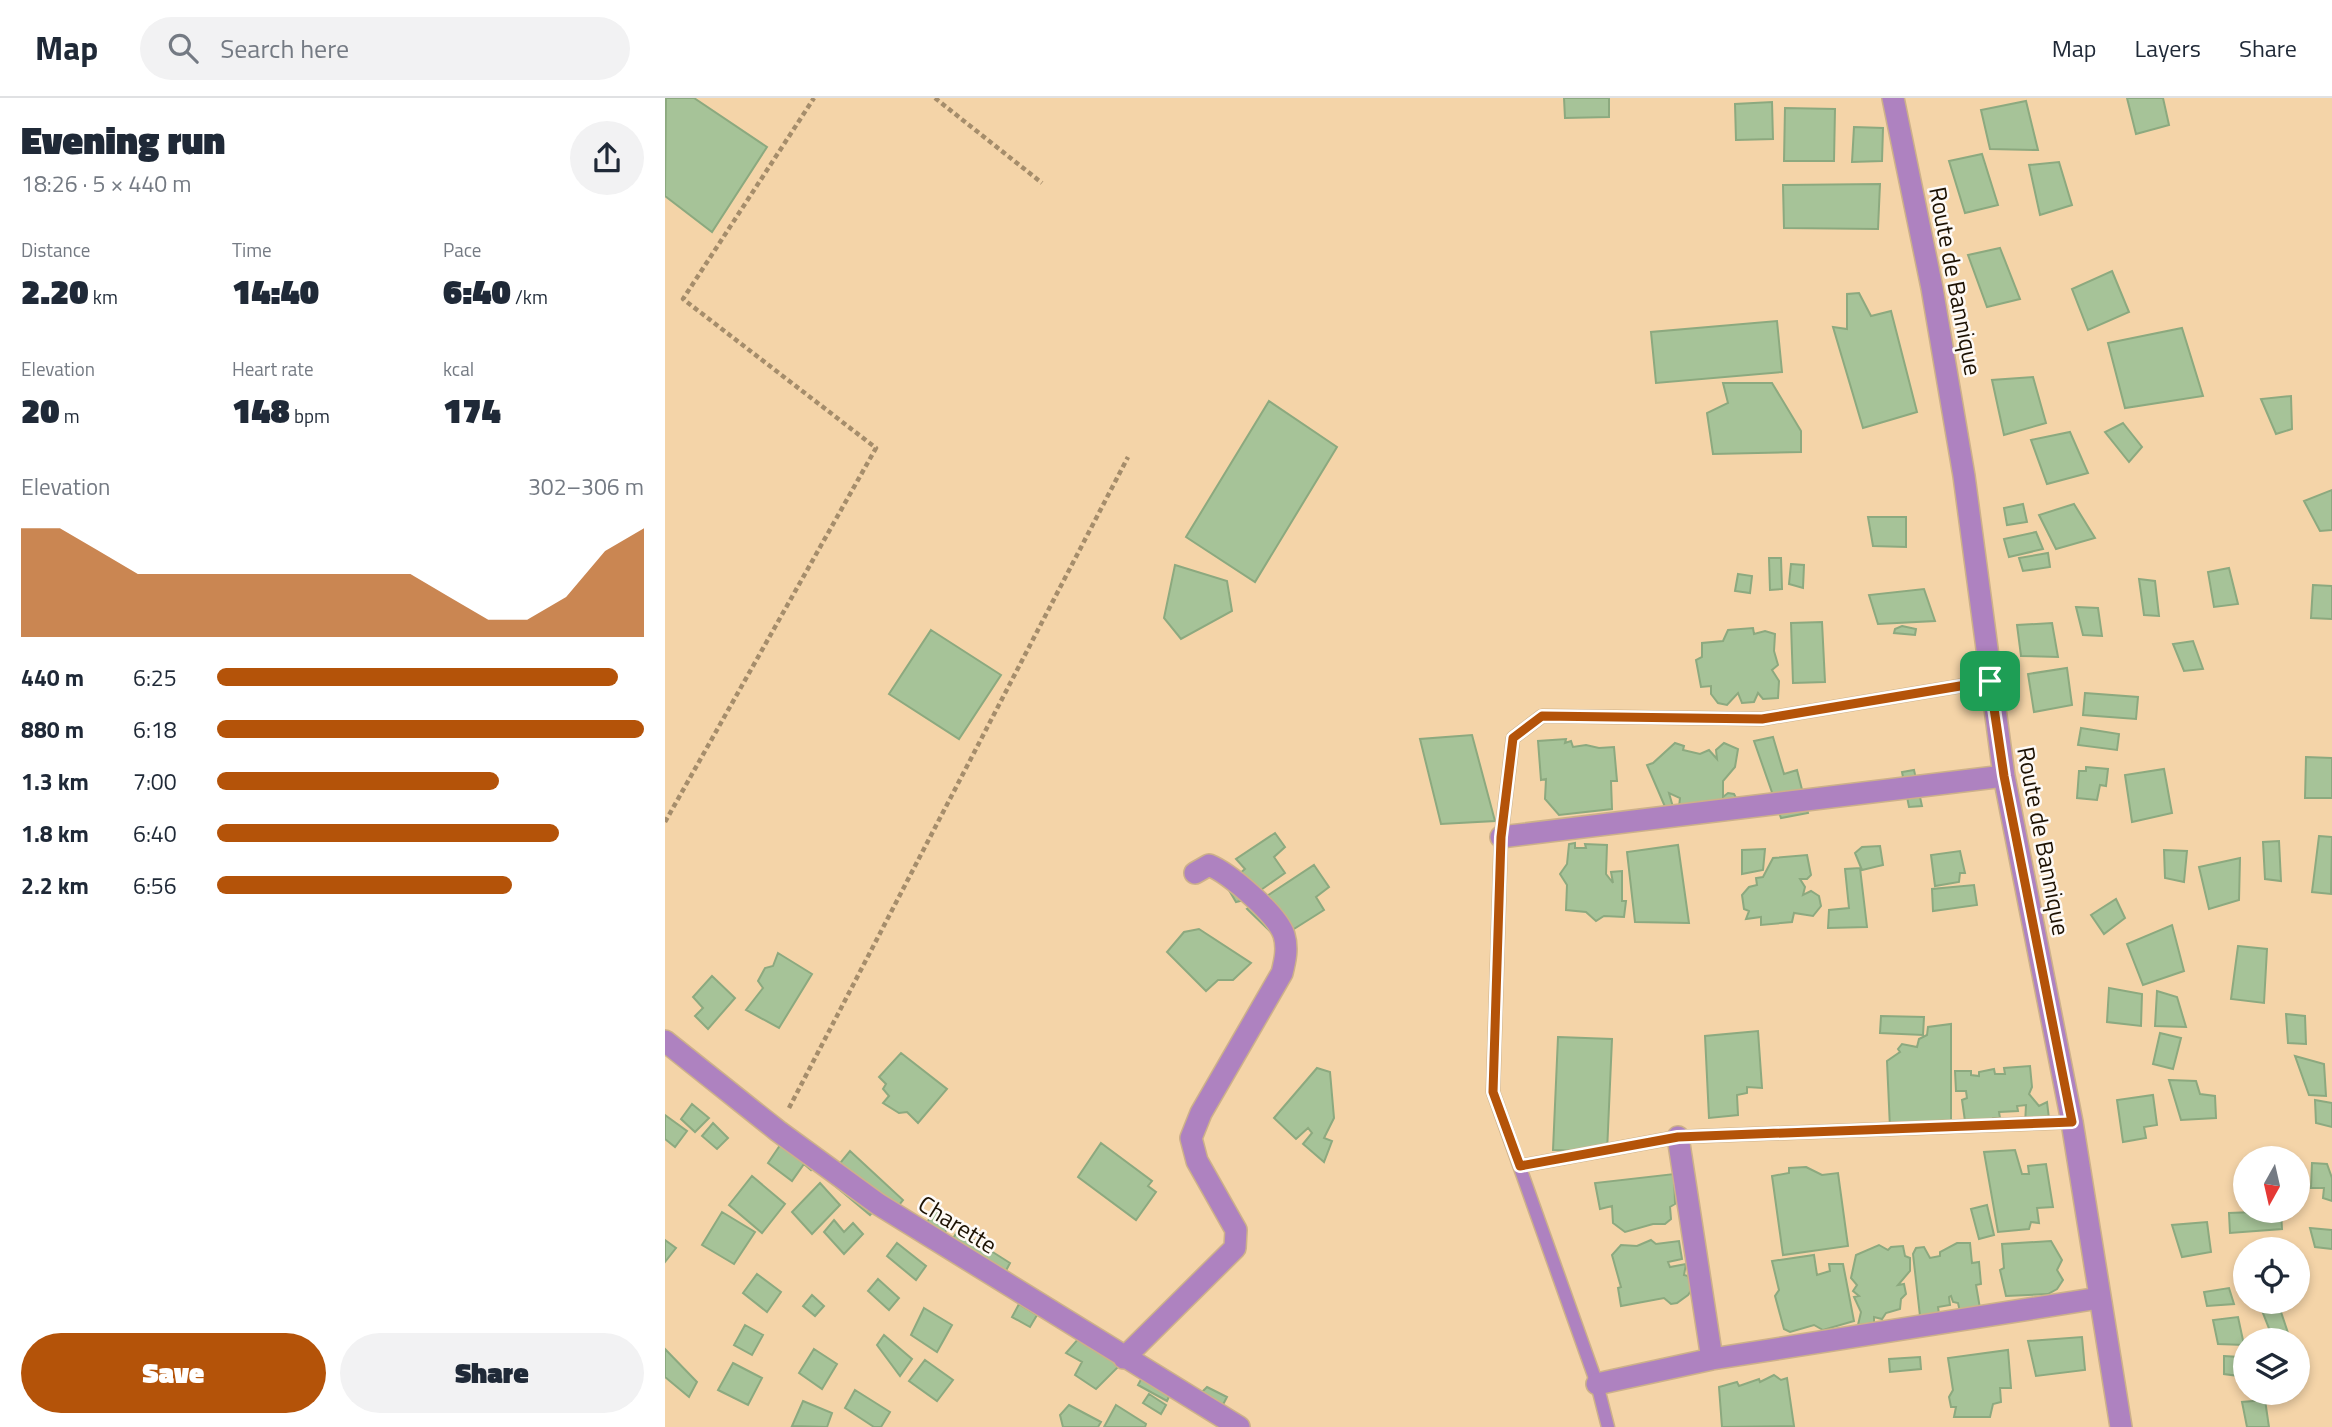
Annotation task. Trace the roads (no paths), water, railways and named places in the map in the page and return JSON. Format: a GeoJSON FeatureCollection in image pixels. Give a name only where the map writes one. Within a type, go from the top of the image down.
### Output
{"type":"FeatureCollection","features":[{"type":"Feature","properties":{"kind":"street","name":"Route de Bannique"},"geometry":{"type":"LineString","coordinates":[[1893,98],[1932,288],[1964,476],[2004,776],[2072,1122],[2121,1427]]}},
{"type":"Feature","properties":{"kind":"street"},"geometry":{"type":"LineString","coordinates":[[1501,837],[2004,776]]}},
{"type":"Feature","properties":{"kind":"street"},"geometry":{"type":"LineString","coordinates":[[1124,1358],[1235,1248],[1236,1230],[1196,1161],[1191,1138],[1201,1113],[1282,973],[1287,954],[1284,934],[1269,913],[1222,870],[1209,865],[1195,873]]}},
{"type":"Feature","properties":{"kind":"street","name":"Charette"},"geometry":{"type":"LineString","coordinates":[[665,1041],[778,1131],[878,1204],[1239,1427]]}},
{"type":"Feature","properties":{"kind":"street"},"geometry":{"type":"LineString","coordinates":[[1678,1137],[1712,1359]]}},
{"type":"Feature","properties":{"kind":"street"},"geometry":{"type":"LineString","coordinates":[[1597,1384],[1712,1359],[2099,1298]]}},
{"type":"Feature","properties":{"kind":"lane"},"geometry":{"type":"LineString","coordinates":[[1608,1427],[1597,1384],[1493,1092],[1501,837],[1513,738],[1542,716],[1762,719],[1990,681]]}},
{"type":"Feature","properties":{"kind":"lane"},"geometry":{"type":"LineString","coordinates":[[1520,1166],[1678,1137],[2072,1122]]}}]}
